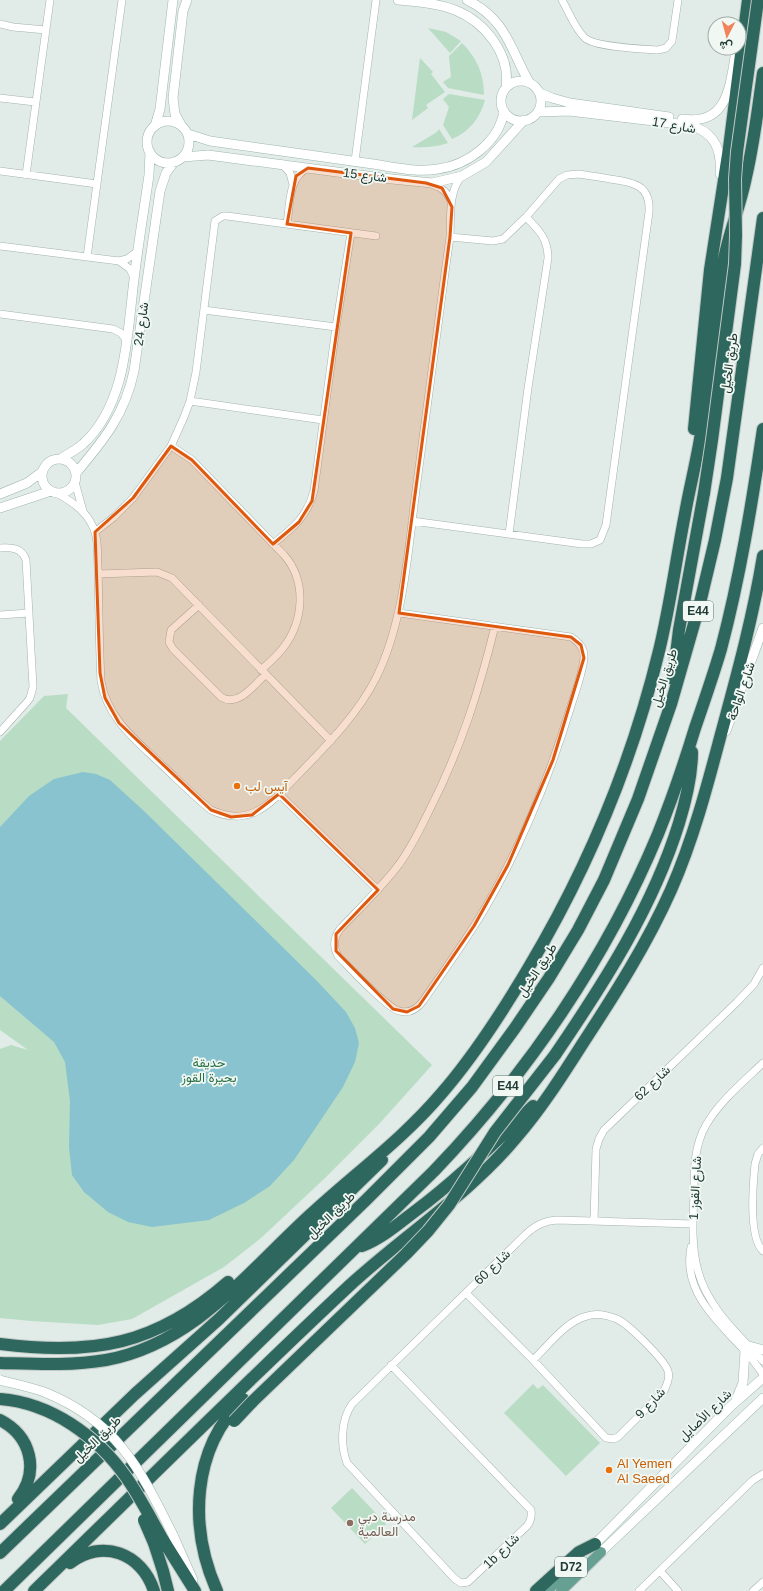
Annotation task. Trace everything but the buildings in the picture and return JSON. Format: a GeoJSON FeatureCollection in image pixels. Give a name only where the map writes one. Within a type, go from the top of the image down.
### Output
{"type":"FeatureCollection","features":[{"type":"Feature","properties":{"kind":"highway"},"geometry":{"type":"LineString","coordinates":[[693,476],[698,381],[710,270],[729,148],[748,0]]}},
{"type":"Feature","properties":{"kind":"highway"},"geometry":{"type":"LineString","coordinates":[[671,704],[676,648],[704,493],[735,264],[735,179],[737,152],[758,0]]}},
{"type":"Feature","properties":{"kind":"highway"},"geometry":{"type":"LineString","coordinates":[[0,1363],[76,1363],[119,1357],[146,1348],[171,1337],[204,1315],[329,1197],[398,1139],[443,1092],[487,1034],[536,956],[587,860],[618,784],[634,740],[666,623],[703,420],[725,254],[750,163],[763,73]]}},
{"type":"Feature","properties":{"kind":"highway","name":"طريق الخيل"},"geometry":{"type":"LineString","coordinates":[[0,1553],[414,1153],[444,1121],[472,1087],[549,978],[592,905],[627,828],[648,770],[671,704],[700,603],[722,509],[763,218]]}},
{"type":"Feature","properties":{"kind":"highway","name":"E44"},"geometry":{"type":"LineString","coordinates":[[4,1591],[434,1171],[474,1128],[515,1077],[570,998],[610,931],[643,867],[670,803],[718,658],[734,593],[752,504],[763,429]]}},
{"type":"Feature","properties":{"kind":"highway"},"geometry":{"type":"LineString","coordinates":[[34,1591],[351,1284],[462,1193],[490,1167],[515,1139],[555,1087],[616,991],[664,905],[691,837],[745,644],[763,556]]}},
{"type":"Feature","properties":{"kind":"highway"},"geometry":{"type":"LineString","coordinates":[[200,1524],[205,1482],[211,1460],[221,1440],[234,1421],[428,1231],[458,1192],[495,1132],[555,1055],[615,962],[662,871],[674,837],[688,788],[692,755],[692,738]]}},
{"type":"Feature","properties":{"kind":"highway"},"geometry":{"type":"LineString","coordinates":[[355,1248],[383,1235],[442,1190],[555,1087]]}},
{"type":"Feature","properties":{"kind":"highway"},"geometry":{"type":"LineString","coordinates":[[0,1524],[135,1394],[218,1319],[373,1170],[398,1139]]}},
{"type":"Feature","properties":{"kind":"highway"},"geometry":{"type":"LineString","coordinates":[[217,1591],[206,1563],[200,1524],[198,1495],[202,1470],[212,1443],[224,1422],[240,1401],[320,1324],[384,1256]]}},
{"type":"Feature","properties":{"kind":"highway"},"geometry":{"type":"LineString","coordinates":[[0,1344],[37,1348],[73,1348],[106,1345],[135,1338],[162,1328],[187,1314],[236,1276],[256,1266]]}},
{"type":"Feature","properties":{"kind":"highway"},"geometry":{"type":"LineString","coordinates":[[0,1356],[76,1363]]}},
{"type":"Feature","properties":{"kind":"highway"},"geometry":{"type":"LineString","coordinates":[[0,1399],[41,1409],[74,1426],[102,1449],[119,1467],[133,1487],[196,1591]]}},
{"type":"Feature","properties":{"kind":"highway"},"geometry":{"type":"LineString","coordinates":[[0,1420],[11,1427],[21,1437],[30,1456],[31,1469],[26,1488],[0,1524]]}},
{"type":"Feature","properties":{"kind":"highway"},"geometry":{"type":"LineString","coordinates":[[164,1539],[164,1571],[168,1591]]}},
{"type":"Feature","properties":{"kind":"highway"},"geometry":{"type":"LineString","coordinates":[[536,1591],[578,1552],[598,1548]]}},
{"type":"Feature","properties":{"kind":"highway"},"geometry":{"type":"LineString","coordinates":[[39,1591],[76,1559],[88,1553],[102,1551],[123,1555],[135,1562],[145,1572],[154,1591]]}},
{"type":"Feature","properties":{"kind":"main road","name":"شارع الأصايل"},"geometry":{"type":"LineString","coordinates":[[547,1591],[598,1548]]}},
{"type":"Feature","properties":{"kind":"main road","name":"شارع الأصايل"},"geometry":{"type":"LineString","coordinates":[[561,1591],[598,1548]]}},
{"type":"Feature","properties":{"kind":"main road"},"geometry":{"type":"LineString","coordinates":[[570,1591],[596,1565],[598,1548]]}},
{"type":"Feature","properties":{"kind":"street"},"geometry":{"type":"LineString","coordinates":[[26,175],[50,0]]}},
{"type":"Feature","properties":{"kind":"street"},"geometry":{"type":"LineString","coordinates":[[87,256],[122,0]]}},
{"type":"Feature","properties":{"kind":"street"},"geometry":{"type":"LineString","coordinates":[[173,0],[160,109],[155,126],[148,135],[148,146],[150,152],[160,161],[167,163],[174,162],[183,157],[189,146],[188,134],[175,114],[172,98],[184,11],[187,0]]}},
{"type":"Feature","properties":{"kind":"street"},"geometry":{"type":"LineString","coordinates":[[355,161],[376,0]]}},
{"type":"Feature","properties":{"kind":"street"},"geometry":{"type":"LineString","coordinates":[[398,0],[446,7],[472,19],[486,32],[501,53],[507,74],[506,88],[501,99],[504,111],[510,118],[519,121],[529,119],[538,112],[541,103],[540,93],[528,82],[507,36],[479,4],[467,0]]}},
{"type":"Feature","properties":{"kind":"street"},"geometry":{"type":"LineString","coordinates":[[562,0],[580,32],[588,40],[598,43],[658,50],[666,48],[672,41],[678,0]]}},
{"type":"Feature","properties":{"kind":"street"},"geometry":{"type":"LineString","coordinates":[[743,16],[748,0]]}},
{"type":"Feature","properties":{"kind":"street"},"geometry":{"type":"LineString","coordinates":[[0,24],[13,27],[46,30]]}},
{"type":"Feature","properties":{"kind":"street","name":"17 شارع"},"geometry":{"type":"LineString","coordinates":[[540,93],[570,103],[687,120],[703,119],[716,112],[725,100],[735,56]]}},
{"type":"Feature","properties":{"kind":"street"},"geometry":{"type":"LineString","coordinates":[[506,88],[514,82],[528,82]]}},
{"type":"Feature","properties":{"kind":"street"},"geometry":{"type":"LineString","coordinates":[[0,98],[35,102]]}},
{"type":"Feature","properties":{"kind":"street","name":"شارع 15"},"geometry":{"type":"LineString","coordinates":[[188,134],[210,141],[426,170],[438,169],[458,164],[472,156],[485,146],[500,125],[504,111]]}},
{"type":"Feature","properties":{"kind":"street","name":"17 شارع"},"geometry":{"type":"LineString","coordinates":[[538,112],[576,112],[688,125],[705,132],[715,142],[721,160],[716,232]]}},
{"type":"Feature","properties":{"kind":"street","name":"شارع 15"},"geometry":{"type":"LineString","coordinates":[[183,157],[208,155],[426,183],[442,182],[462,176],[479,167],[493,157],[524,120]]}},
{"type":"Feature","properties":{"kind":"street"},"geometry":{"type":"LineString","coordinates":[[155,126],[160,123],[171,121],[181,125]]}},
{"type":"Feature","properties":{"kind":"street","name":"شارع 24"},"geometry":{"type":"LineString","coordinates":[[60,459],[82,445],[92,434],[102,420],[112,401],[119,380],[149,175],[150,152]]}},
{"type":"Feature","properties":{"kind":"street","name":"شارع 24"},"geometry":{"type":"LineString","coordinates":[[75,478],[111,430],[122,411],[129,391],[134,371],[160,191],[166,173],[174,162]]}},
{"type":"Feature","properties":{"kind":"street"},"geometry":{"type":"LineString","coordinates":[[282,164],[290,173],[293,185]]}},
{"type":"Feature","properties":{"kind":"street"},"geometry":{"type":"LineString","coordinates":[[287,224],[293,185],[300,173],[308,168]]}},
{"type":"Feature","properties":{"kind":"street"},"geometry":{"type":"LineString","coordinates":[[0,171],[97,184]]}},
{"type":"Feature","properties":{"kind":"street"},"geometry":{"type":"LineString","coordinates":[[412,521],[586,544],[600,540],[604,534],[608,510],[649,206],[645,192],[635,183],[575,174],[566,175],[559,179],[508,236],[498,241],[450,237]]}},
{"type":"Feature","properties":{"kind":"street"},"geometry":{"type":"LineString","coordinates":[[42,471],[44,484],[54,492],[74,503],[92,524],[95,532],[98,574],[101,681],[109,707],[119,723],[132,737],[211,810],[221,815],[242,817],[252,815],[261,810],[279,794],[331,741],[356,710],[376,678],[388,651],[398,613],[412,521],[450,237],[454,187],[462,176]]}},
{"type":"Feature","properties":{"kind":"street"},"geometry":{"type":"LineString","coordinates":[[426,183],[439,186],[445,191],[452,206]]}},
{"type":"Feature","properties":{"kind":"street"},"geometry":{"type":"LineString","coordinates":[[95,532],[114,517],[133,498],[171,446],[180,428],[190,401],[196,372],[214,226],[218,218],[227,216],[376,236]]}},
{"type":"Feature","properties":{"kind":"street"},"geometry":{"type":"LineString","coordinates":[[509,534],[528,388],[548,258],[547,246],[542,234],[526,217]]}},
{"type":"Feature","properties":{"kind":"street"},"geometry":{"type":"LineString","coordinates":[[273,544],[304,516],[312,501],[336,327],[351,232]]}},
{"type":"Feature","properties":{"kind":"street"},"geometry":{"type":"LineString","coordinates":[[0,246],[119,261],[128,259],[138,251]]}},
{"type":"Feature","properties":{"kind":"street"},"geometry":{"type":"LineString","coordinates":[[119,261],[130,269],[134,278]]}},
{"type":"Feature","properties":{"kind":"street"},"geometry":{"type":"LineString","coordinates":[[204,310],[336,327]]}},
{"type":"Feature","properties":{"kind":"street"},"geometry":{"type":"LineString","coordinates":[[0,314],[113,329],[121,333],[126,340]]}},
{"type":"Feature","properties":{"kind":"street"},"geometry":{"type":"LineString","coordinates":[[190,401],[323,420]]}},
{"type":"Feature","properties":{"kind":"street"},"geometry":{"type":"LineString","coordinates":[[171,446],[192,460],[291,563],[297,575],[300,601],[297,621],[289,639],[264,672],[238,699],[227,700],[221,697],[173,649],[169,642],[171,630],[199,605]]}},
{"type":"Feature","properties":{"kind":"street"},"geometry":{"type":"LineString","coordinates":[[0,494],[27,483],[42,471],[49,462],[60,459],[72,465],[78,498],[84,513]]}},
{"type":"Feature","properties":{"kind":"street"},"geometry":{"type":"LineString","coordinates":[[0,508],[54,492],[67,491],[75,478]]}},
{"type":"Feature","properties":{"kind":"street"},"geometry":{"type":"LineString","coordinates":[[0,548],[16,549],[25,557],[32,668],[32,692],[27,702],[0,732]]}},
{"type":"Feature","properties":{"kind":"street"},"geometry":{"type":"LineString","coordinates":[[98,574],[149,572],[165,574],[179,583],[331,741]]}},
{"type":"Feature","properties":{"kind":"street"},"geometry":{"type":"LineString","coordinates":[[0,614],[29,613]]}},
{"type":"Feature","properties":{"kind":"street"},"geometry":{"type":"LineString","coordinates":[[398,613],[495,626],[571,637],[581,645],[583,651],[582,664],[553,760],[536,805],[508,865],[486,906],[462,945],[419,1006],[407,1012],[393,1009],[388,1005],[338,956],[334,946],[334,940],[340,930],[398,867],[410,848],[448,772],[472,709],[495,626]]}},
{"type":"Feature","properties":{"kind":"street","name":"شارع الواحة"},"geometry":{"type":"LineString","coordinates":[[716,752],[732,719],[753,653],[763,628]]}},
{"type":"Feature","properties":{"kind":"street"},"geometry":{"type":"LineString","coordinates":[[279,794],[378,890]]}},
{"type":"Feature","properties":{"kind":"street","name":"شارع 62"},"geometry":{"type":"LineString","coordinates":[[594,1221],[596,1149],[604,1130],[737,1002],[754,984],[763,968]]}},
{"type":"Feature","properties":{"kind":"street","name":"شارع القوز 1"},"geometry":{"type":"LineString","coordinates":[[763,1063],[720,1106],[706,1125],[700,1137],[694,1162],[693,1241],[690,1256],[691,1273],[700,1298],[716,1321],[763,1361]]}},
{"type":"Feature","properties":{"kind":"street"},"geometry":{"type":"LineString","coordinates":[[763,1148],[758,1154],[755,1164],[753,1225],[756,1240],[763,1251]]}},
{"type":"Feature","properties":{"kind":"street","name":"شارع 60"},"geometry":{"type":"LineString","coordinates":[[344,1425],[348,1410],[352,1404],[526,1234],[538,1225],[550,1221],[693,1224]]}},
{"type":"Feature","properties":{"kind":"street","name":"شارع 9"},"geometry":{"type":"LineString","coordinates":[[466,1292],[533,1360],[602,1435],[610,1439],[618,1437],[664,1391],[669,1378],[668,1370],[664,1364],[640,1338],[627,1325],[608,1316],[597,1315],[578,1319],[569,1325],[533,1360]]}},
{"type":"Feature","properties":{"kind":"street"},"geometry":{"type":"LineString","coordinates":[[731,1406],[743,1383],[747,1348],[763,1350]]}},
{"type":"Feature","properties":{"kind":"street","name":"شارع القوز 1"},"geometry":{"type":"LineString","coordinates":[[747,1348],[763,1374]]}},
{"type":"Feature","properties":{"kind":"street","name":"1b شارع"},"geometry":{"type":"LineString","coordinates":[[344,1425],[343,1445],[347,1463],[458,1581],[464,1583],[471,1580],[530,1522],[532,1516],[528,1505],[391,1365]]}},
{"type":"Feature","properties":{"kind":"street","name":"شارع الأصايل"},"geometry":{"type":"LineString","coordinates":[[598,1548],[731,1406],[763,1378]]}},
{"type":"Feature","properties":{"kind":"street"},"geometry":{"type":"LineString","coordinates":[[0,1380],[29,1387],[55,1397],[80,1410],[102,1427],[122,1446],[139,1469],[164,1539]]}},
{"type":"Feature","properties":{"kind":"street","name":"شارع الأصايل"},"geometry":{"type":"LineString","coordinates":[[598,1548],[763,1398]]}},
{"type":"Feature","properties":{"kind":"street"},"geometry":{"type":"LineString","coordinates":[[747,1413],[763,1408]]}},
{"type":"Feature","properties":{"kind":"street"},"geometry":{"type":"LineString","coordinates":[[639,1591],[753,1480],[763,1474]]}},
{"type":"Feature","properties":{"kind":"street"},"geometry":{"type":"LineString","coordinates":[[660,1571],[678,1591]]}},
{"type":"Feature","properties":{"kind":"street"},"geometry":{"type":"LineString","coordinates":[[753,1591],[763,1582]]}},
{"type":"Feature","properties":{"kind":"highlighted area"},"geometry":{"type":"Polygon","coordinates":[[[308,168],[426,183],[442,188],[452,207],[450,237],[399,613],[571,637],[581,645],[584,658],[553,760],[508,865],[474,926],[419,1006],[407,1012],[393,1009],[336,951],[336,934],[378,890],[279,794],[252,815],[231,817],[211,810],[119,723],[105,698],[100,673],[95,532],[133,498],[171,446],[192,460],[273,544],[299,522],[312,501],[351,233],[287,224],[296,176],[308,168]]]}},
{"type":"Feature","properties":{"kind":"green space"},"geometry":{"type":"Polygon","coordinates":[[[428,28],[446,32],[461,41],[450,53],[428,28]]]}},
{"type":"Feature","properties":{"kind":"green space"},"geometry":{"type":"Polygon","coordinates":[[[462,43],[472,54],[479,67],[483,80],[484,95],[448,88],[443,82],[451,77],[449,56],[462,43]]]}},
{"type":"Feature","properties":{"kind":"green space"},"geometry":{"type":"Polygon","coordinates":[[[420,58],[433,72],[431,74],[445,92],[426,105],[428,108],[412,120],[420,58]]]}},
{"type":"Feature","properties":{"kind":"green space"},"geometry":{"type":"Polygon","coordinates":[[[449,94],[485,100],[480,113],[473,124],[464,132],[452,139],[443,125],[449,107],[443,99],[449,94]]]}},
{"type":"Feature","properties":{"kind":"green space"},"geometry":{"type":"Polygon","coordinates":[[[439,129],[448,143],[430,147],[412,147],[437,132],[439,129]]]}},
{"type":"Feature","properties":{"kind":"green space","name":"حديقة بحيرة القوز"},"geometry":{"type":"Polygon","coordinates":[[[68,694],[66,708],[432,1065],[380,1123],[324,1179],[261,1238],[224,1267],[132,1319],[98,1325],[0,1318],[0,1049],[11,1045],[28,1050],[0,1030],[0,741],[44,696],[68,694]]]}},
{"type":"Feature","properties":{"kind":"green space"},"geometry":{"type":"Polygon","coordinates":[[[533,1384],[538,1389],[543,1385],[600,1443],[566,1476],[504,1413],[533,1384]]]}},
{"type":"Feature","properties":{"kind":"green space"},"geometry":{"type":"Polygon","coordinates":[[[352,1488],[386,1524],[365,1544],[331,1508],[352,1488]]]}},
{"type":"Feature","properties":{"kind":"water","name":"حديقة بحيرة القوز"},"geometry":{"type":"Polygon","coordinates":[[[83,772],[96,774],[110,780],[144,811],[317,981],[346,1012],[355,1028],[359,1043],[355,1062],[343,1087],[294,1160],[270,1186],[244,1203],[209,1220],[152,1227],[128,1222],[108,1212],[84,1192],[72,1175],[69,1147],[70,1101],[65,1062],[54,1042],[0,996],[0,827],[29,796],[54,779],[83,772]]]}},
{"type":"Feature","properties":{"kind":"place","name":"آيس لب"},"geometry":{"type":"Point","coordinates":[237,786]}},
{"type":"Feature","properties":{"kind":"place","name":"Al Yemen Al Saeed"},"geometry":{"type":"Point","coordinates":[609,1470]}},
{"type":"Feature","properties":{"kind":"place","name":"مدرسة دبي العالمية"},"geometry":{"type":"Point","coordinates":[350,1523]}}]}
